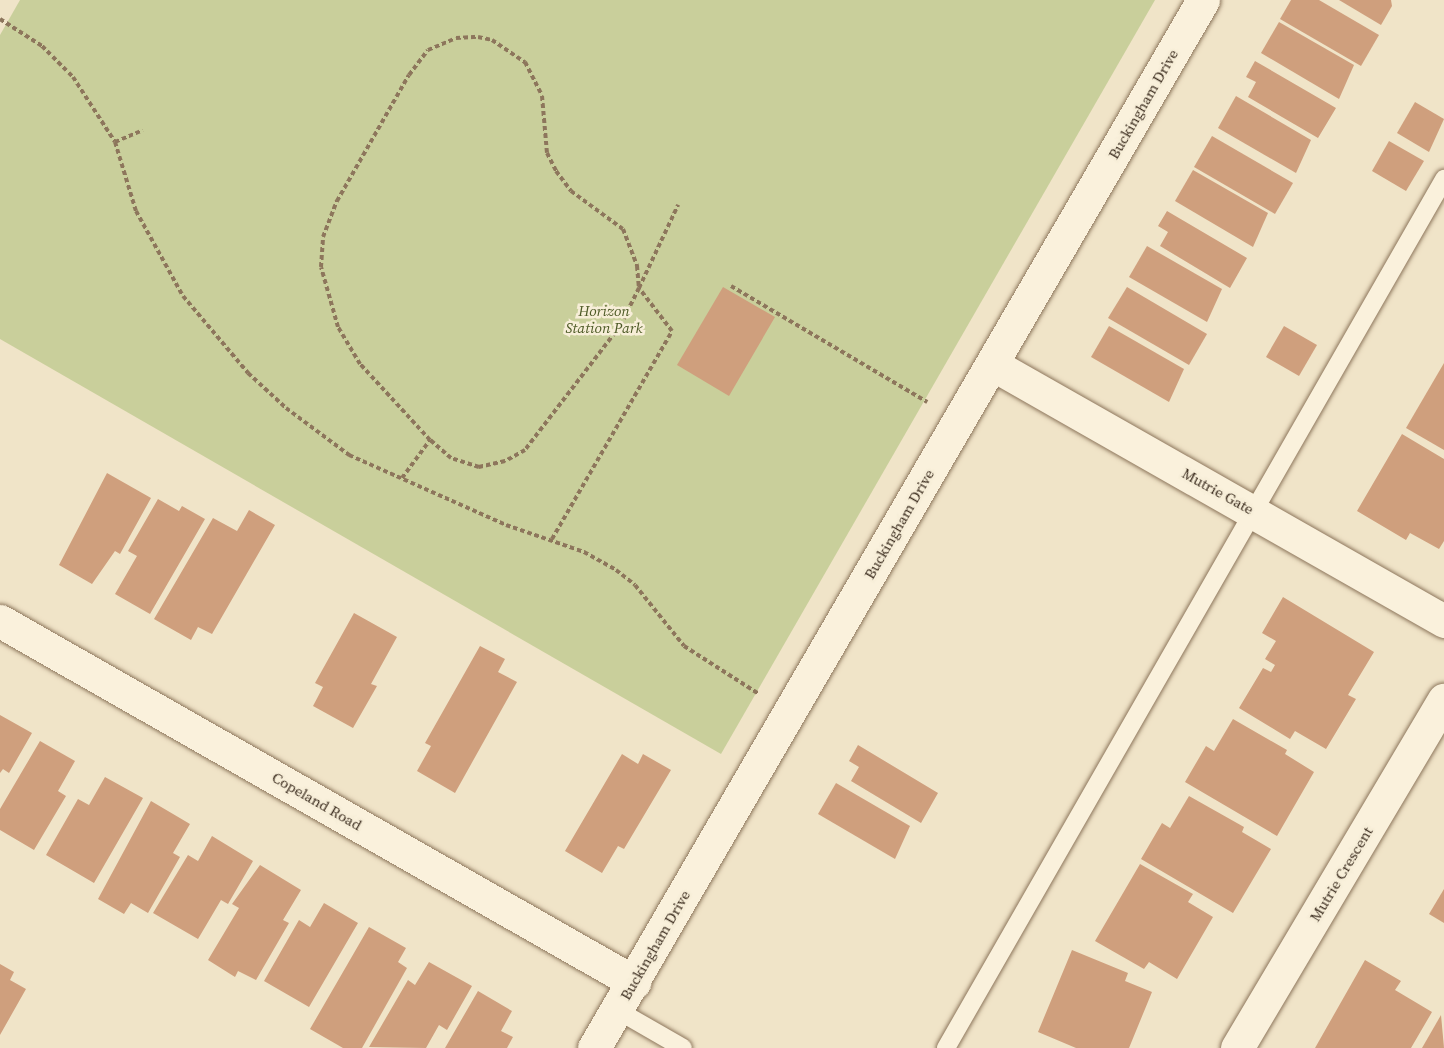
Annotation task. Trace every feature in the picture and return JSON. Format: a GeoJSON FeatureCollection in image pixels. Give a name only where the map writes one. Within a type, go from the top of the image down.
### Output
{"type":"FeatureCollection","features":[{"type":"Feature","properties":{"kind":"street","name":"Buckingham Drive"},"geometry":{"type":"LineString","coordinates":[[594,1048],[1203,0]]}},
{"type":"Feature","properties":{"kind":"street","name":"Mutrie Gate"},"geometry":{"type":"LineString","coordinates":[[992,364],[1444,621]]}},
{"type":"Feature","properties":{"kind":"street","name":"Copeland Road"},"geometry":{"type":"LineString","coordinates":[[0,621],[634,982]]}},
{"type":"Feature","properties":{"kind":"street","name":"Mutrie Crescent"},"geometry":{"type":"LineString","coordinates":[[1237,1048],[1444,700]]}},
{"type":"Feature","properties":{"kind":"lane"},"geometry":{"type":"LineString","coordinates":[[946,1048],[1444,179]]}},
{"type":"Feature","properties":{"kind":"lane"},"geometry":{"type":"LineString","coordinates":[[617,1010],[683,1048]]}},
{"type":"Feature","properties":{"kind":"path"},"geometry":{"type":"LineString","coordinates":[[0,19],[42,46],[73,77],[115,142],[136,211],[183,296],[214,334],[286,408],[349,455],[506,525],[552,539],[616,570],[635,585],[684,646],[740,684],[790,711]]}},
{"type":"Feature","properties":{"kind":"path"},"geometry":{"type":"LineString","coordinates":[[552,539],[672,331],[639,288],[637,266],[622,229],[571,191],[551,162],[543,127],[542,96],[525,62],[492,40],[478,38],[456,38],[428,50],[409,75],[337,201],[323,237],[321,267],[338,327],[360,364],[430,441],[451,458],[479,467],[506,461],[525,450],[620,326],[639,288],[678,205]]}},
{"type":"Feature","properties":{"kind":"path"},"geometry":{"type":"LineString","coordinates":[[115,142],[143,130]]}},
{"type":"Feature","properties":{"kind":"path"},"geometry":{"type":"LineString","coordinates":[[731,286],[959,421]]}},
{"type":"Feature","properties":{"kind":"path"},"geometry":{"type":"LineString","coordinates":[[402,478],[430,441]]}},
{"type":"Feature","properties":{"kind":"green space","name":"Horizon Station Park"},"geometry":{"type":"Polygon","coordinates":[[[20,0],[1155,0],[721,754],[0,339],[0,35],[20,0]]]}},
{"type":"Feature","properties":{"kind":"building"},"geometry":{"type":"Polygon","coordinates":[[[1291,0],[1319,0],[1379,35],[1361,66],[1280,19],[1291,0]]]}},
{"type":"Feature","properties":{"kind":"building"},"geometry":{"type":"Polygon","coordinates":[[[1339,0],[1391,0],[1392,6],[1381,25],[1339,0]]]}},
{"type":"Feature","properties":{"kind":"building"},"geometry":{"type":"Polygon","coordinates":[[[1279,22],[1354,65],[1339,99],[1261,53],[1279,22]]]}},
{"type":"Feature","properties":{"kind":"building"},"geometry":{"type":"Polygon","coordinates":[[[1255,61],[1336,108],[1318,138],[1248,97],[1256,82],[1246,77],[1255,61]]]}},
{"type":"Feature","properties":{"kind":"building"},"geometry":{"type":"Polygon","coordinates":[[[1236,96],[1311,140],[1296,173],[1218,128],[1236,96]]]}},
{"type":"Feature","properties":{"kind":"building"},"geometry":{"type":"Polygon","coordinates":[[[1415,102],[1444,119],[1429,152],[1397,133],[1415,102]]]}},
{"type":"Feature","properties":{"kind":"building"},"geometry":{"type":"Polygon","coordinates":[[[1212,136],[1293,183],[1275,214],[1194,167],[1212,136]]]}},
{"type":"Feature","properties":{"kind":"building"},"geometry":{"type":"Polygon","coordinates":[[[1389,141],[1424,161],[1406,191],[1372,171],[1389,141]]]}},
{"type":"Feature","properties":{"kind":"building"},"geometry":{"type":"Polygon","coordinates":[[[1193,170],[1268,213],[1253,247],[1175,201],[1193,170]]]}},
{"type":"Feature","properties":{"kind":"building"},"geometry":{"type":"Polygon","coordinates":[[[1167,211],[1247,258],[1230,288],[1160,246],[1168,232],[1158,226],[1167,211]]]}},
{"type":"Feature","properties":{"kind":"building"},"geometry":{"type":"Polygon","coordinates":[[[1147,246],[1222,289],[1207,322],[1129,277],[1147,246]]]}},
{"type":"Feature","properties":{"kind":"building"},"geometry":{"type":"Polygon","coordinates":[[[723,287],[775,317],[729,396],[677,365],[723,287]]]}},
{"type":"Feature","properties":{"kind":"building"},"geometry":{"type":"Polygon","coordinates":[[[1127,287],[1207,334],[1189,365],[1108,318],[1127,287]]]}},
{"type":"Feature","properties":{"kind":"building"},"geometry":{"type":"Polygon","coordinates":[[[1109,326],[1184,369],[1169,402],[1091,357],[1109,326]]]}},
{"type":"Feature","properties":{"kind":"building"},"geometry":{"type":"Polygon","coordinates":[[[1284,326],[1317,345],[1299,376],[1266,357],[1284,326]]]}},
{"type":"Feature","properties":{"kind":"building"},"geometry":{"type":"Polygon","coordinates":[[[1444,363],[1444,450],[1406,428],[1444,363]]]}},
{"type":"Feature","properties":{"kind":"building"},"geometry":{"type":"Polygon","coordinates":[[[1402,434],[1444,459],[1444,541],[1439,549],[1410,533],[1406,540],[1357,511],[1402,434]]]}},
{"type":"Feature","properties":{"kind":"building"},"geometry":{"type":"Polygon","coordinates":[[[107,473],[151,498],[120,554],[115,551],[92,584],[59,565],[107,473]]]}},
{"type":"Feature","properties":{"kind":"building"},"geometry":{"type":"Polygon","coordinates":[[[158,499],[179,511],[182,506],[205,519],[150,614],[115,594],[137,556],[128,551],[158,499]]]}},
{"type":"Feature","properties":{"kind":"building"},"geometry":{"type":"Polygon","coordinates":[[[249,510],[275,525],[212,634],[198,627],[191,640],[154,619],[213,518],[237,531],[249,510]]]}},
{"type":"Feature","properties":{"kind":"building"},"geometry":{"type":"Polygon","coordinates":[[[1283,597],[1374,652],[1348,695],[1356,699],[1326,749],[1295,731],[1290,739],[1239,708],[1263,668],[1271,672],[1275,665],[1265,659],[1276,641],[1262,633],[1283,597]]]}},
{"type":"Feature","properties":{"kind":"building"},"geometry":{"type":"Polygon","coordinates":[[[354,613],[397,637],[371,684],[377,686],[353,728],[313,706],[323,687],[315,683],[354,613]]]}},
{"type":"Feature","properties":{"kind":"building"},"geometry":{"type":"Polygon","coordinates":[[[480,646],[505,659],[498,672],[517,682],[455,793],[417,771],[431,746],[425,743],[480,646]]]}},
{"type":"Feature","properties":{"kind":"building"},"geometry":{"type":"Polygon","coordinates":[[[0,715],[32,733],[9,773],[3,769],[0,773],[0,715]]]}},
{"type":"Feature","properties":{"kind":"building"},"geometry":{"type":"Polygon","coordinates":[[[1233,719],[1287,750],[1285,754],[1314,772],[1277,836],[1185,782],[1206,746],[1214,751],[1233,719]]]}},
{"type":"Feature","properties":{"kind":"building"},"geometry":{"type":"Polygon","coordinates":[[[40,741],[75,761],[58,791],[66,796],[34,850],[0,830],[0,809],[40,741]]]}},
{"type":"Feature","properties":{"kind":"building"},"geometry":{"type":"Polygon","coordinates":[[[858,745],[938,793],[921,823],[851,781],[859,767],[849,761],[858,745]]]}},
{"type":"Feature","properties":{"kind":"building"},"geometry":{"type":"Polygon","coordinates":[[[622,754],[638,764],[643,754],[671,770],[624,849],[618,846],[602,873],[565,851],[622,754]]]}},
{"type":"Feature","properties":{"kind":"building"},"geometry":{"type":"Polygon","coordinates":[[[105,777],[143,798],[94,883],[46,855],[78,799],[89,805],[105,777]]]}},
{"type":"Feature","properties":{"kind":"building"},"geometry":{"type":"Polygon","coordinates":[[[836,783],[910,826],[895,859],[818,814],[836,783]]]}},
{"type":"Feature","properties":{"kind":"building"},"geometry":{"type":"Polygon","coordinates":[[[1189,796],[1244,827],[1242,832],[1271,849],[1233,913],[1141,859],[1162,823],[1170,828],[1189,796]]]}},
{"type":"Feature","properties":{"kind":"building"},"geometry":{"type":"Polygon","coordinates":[[[151,801],[190,824],[173,853],[180,857],[148,913],[131,903],[124,914],[98,899],[151,801]]]}},
{"type":"Feature","properties":{"kind":"building"},"geometry":{"type":"Polygon","coordinates":[[[212,836],[253,861],[228,904],[221,900],[198,939],[153,913],[188,855],[198,861],[212,836]]]}},
{"type":"Feature","properties":{"kind":"building"},"geometry":{"type":"Polygon","coordinates":[[[1140,864],[1193,894],[1188,902],[1213,917],[1177,979],[1149,962],[1144,969],[1095,941],[1140,864]]]}},
{"type":"Feature","properties":{"kind":"building"},"geometry":{"type":"Polygon","coordinates":[[[260,865],[301,890],[283,920],[289,923],[256,980],[238,971],[235,977],[208,960],[239,908],[232,904],[260,865]]]}},
{"type":"Feature","properties":{"kind":"building"},"geometry":{"type":"Polygon","coordinates":[[[1444,889],[1444,923],[1429,914],[1444,889]]]}},
{"type":"Feature","properties":{"kind":"building"},"geometry":{"type":"Polygon","coordinates":[[[324,903],[358,923],[309,1007],[264,981],[299,920],[310,927],[324,903]]]}},
{"type":"Feature","properties":{"kind":"building"},"geometry":{"type":"Polygon","coordinates":[[[369,927],[406,948],[398,962],[407,968],[362,1048],[343,1048],[310,1029],[369,927]]]}},
{"type":"Feature","properties":{"kind":"building"},"geometry":{"type":"Polygon","coordinates":[[[1072,950],[1128,973],[1125,981],[1152,992],[1129,1048],[1076,1048],[1038,1032],[1072,950]]]}},
{"type":"Feature","properties":{"kind":"building"},"geometry":{"type":"Polygon","coordinates":[[[1365,960],[1401,981],[1395,990],[1432,1012],[1411,1048],[1315,1048],[1365,960]]]}},
{"type":"Feature","properties":{"kind":"building"},"geometry":{"type":"Polygon","coordinates":[[[429,962],[472,986],[447,1030],[439,1025],[426,1048],[369,1047],[408,980],[415,985],[429,962]]]}},
{"type":"Feature","properties":{"kind":"building"},"geometry":{"type":"Polygon","coordinates":[[[0,964],[14,972],[10,980],[26,989],[0,1035],[0,964]]]}},
{"type":"Feature","properties":{"kind":"building"},"geometry":{"type":"Polygon","coordinates":[[[478,991],[512,1011],[501,1031],[513,1037],[507,1048],[445,1048],[478,991]]]}},
{"type":"Feature","properties":{"kind":"building"},"geometry":{"type":"Polygon","coordinates":[[[1441,1015],[1444,1048],[1422,1048],[1441,1015]]]}}]}
